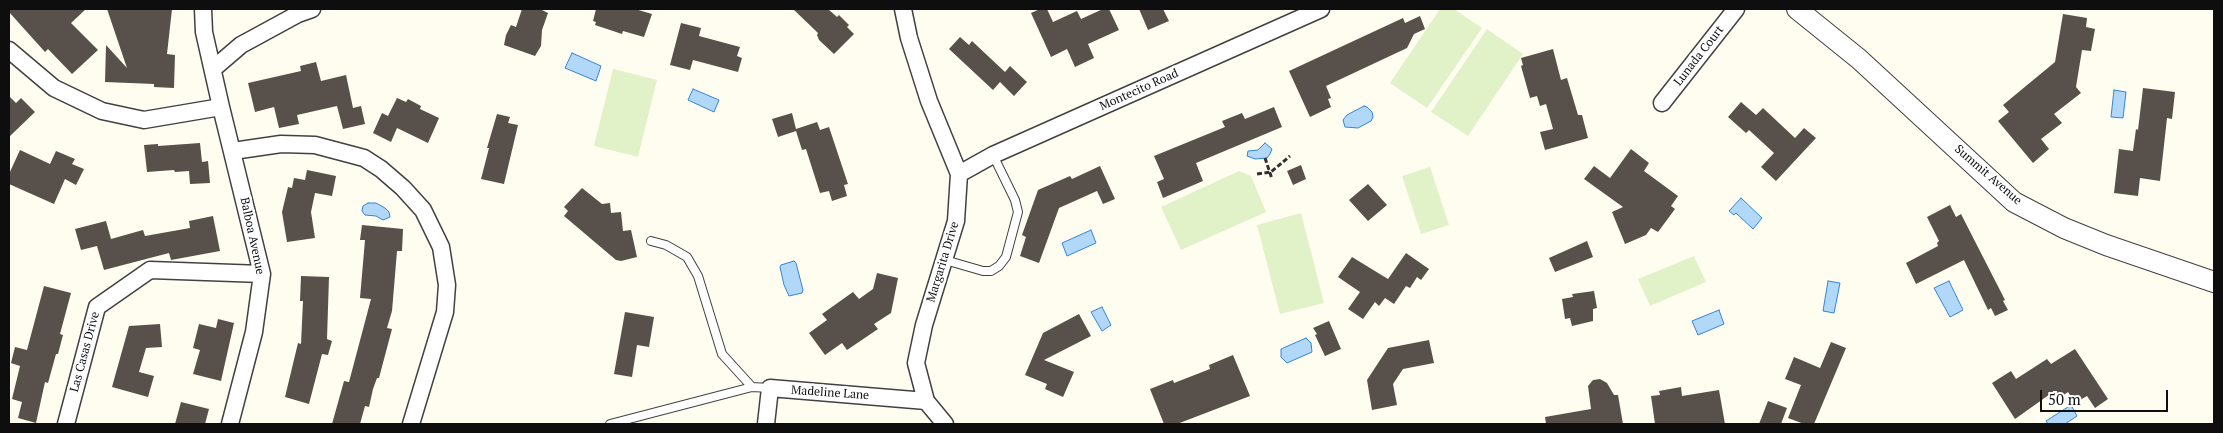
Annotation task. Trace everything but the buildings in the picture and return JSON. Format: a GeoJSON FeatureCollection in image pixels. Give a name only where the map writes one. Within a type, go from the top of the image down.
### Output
{"type":"FeatureCollection","features":[{"type":"Feature","properties":{"kind":"street","name":"Balboa Avenue"},"geometry":{"type":"LineString","coordinates":[[202,9],[204,32],[262,274],[254,332],[230,424]]}},
{"type":"Feature","properties":{"kind":"street"},"geometry":{"type":"LineString","coordinates":[[213,69],[242,44],[298,14],[312,9]]}},
{"type":"Feature","properties":{"kind":"street","name":"Margarita Drive"},"geometry":{"type":"LineString","coordinates":[[903,9],[909,38],[929,101],[960,174],[956,221],[924,325],[916,363],[926,401],[945,424]]}},
{"type":"Feature","properties":{"kind":"street","name":"Montecito Road"},"geometry":{"type":"LineString","coordinates":[[960,174],[993,155],[1321,9]]}},
{"type":"Feature","properties":{"kind":"street","name":"Lunada Court"},"geometry":{"type":"LineString","coordinates":[[1662,103],[1736,9]]}},
{"type":"Feature","properties":{"kind":"street","name":"Summit Avenue"},"geometry":{"type":"LineString","coordinates":[[1797,9],[1859,59],[2014,202],[2064,228],[2214,282]]}},
{"type":"Feature","properties":{"kind":"street"},"geometry":{"type":"LineString","coordinates":[[9,50],[54,88],[102,111],[144,120],[221,107]]}},
{"type":"Feature","properties":{"kind":"street"},"geometry":{"type":"LineString","coordinates":[[233,151],[281,144],[316,145],[364,158],[381,169],[403,188],[423,210],[441,247],[447,285],[445,312],[411,424]]}},
{"type":"Feature","properties":{"kind":"street","name":"Las Casas Drive"},"geometry":{"type":"LineString","coordinates":[[66,424],[97,307],[150,270],[262,274]]}},
{"type":"Feature","properties":{"kind":"street"},"geometry":{"type":"LineString","coordinates":[[766,424],[770,388]]}},
{"type":"Feature","properties":{"kind":"street","name":"Madeline Lane"},"geometry":{"type":"LineString","coordinates":[[770,388],[926,401]]}},
{"type":"Feature","properties":{"kind":"lane"},"geometry":{"type":"LineString","coordinates":[[945,260],[983,271],[991,271],[999,266],[1006,257],[1018,212],[1015,200],[993,155]]}},
{"type":"Feature","properties":{"kind":"lane"},"geometry":{"type":"LineString","coordinates":[[651,242],[666,245],[687,257],[698,276],[722,354],[752,387]]}},
{"type":"Feature","properties":{"kind":"lane"},"geometry":{"type":"LineString","coordinates":[[610,424],[752,387],[770,388]]}},
{"type":"Feature","properties":{"kind":"path"},"geometry":{"type":"LineString","coordinates":[[1272,176],[1290,156]]}},
{"type":"Feature","properties":{"kind":"path"},"geometry":{"type":"LineString","coordinates":[[1265,158],[1272,176]]}},
{"type":"Feature","properties":{"kind":"path"},"geometry":{"type":"LineString","coordinates":[[1257,174],[1272,176]]}},
{"type":"Feature","properties":{"kind":"green space"},"geometry":{"type":"Polygon","coordinates":[[[1440,9],[1454,9],[1482,28],[1427,108],[1390,83],[1440,9]]]}},
{"type":"Feature","properties":{"kind":"green space"},"geometry":{"type":"Polygon","coordinates":[[[1487,29],[1523,54],[1468,136],[1431,112],[1487,29]]]}},
{"type":"Feature","properties":{"kind":"green space"},"geometry":{"type":"Polygon","coordinates":[[[613,69],[657,80],[638,157],[594,146],[613,69]]]}},
{"type":"Feature","properties":{"kind":"green space"},"geometry":{"type":"Polygon","coordinates":[[[1430,167],[1449,225],[1421,234],[1402,176],[1430,167]]]}},
{"type":"Feature","properties":{"kind":"green space"},"geometry":{"type":"Polygon","coordinates":[[[1239,171],[1251,176],[1266,212],[1181,250],[1161,207],[1239,171]]]}},
{"type":"Feature","properties":{"kind":"green space"},"geometry":{"type":"Polygon","coordinates":[[[1301,213],[1324,303],[1280,314],[1257,225],[1301,213]]]}},
{"type":"Feature","properties":{"kind":"green space"},"geometry":{"type":"Polygon","coordinates":[[[1694,256],[1706,282],[1650,306],[1638,279],[1694,256]]]}},
{"type":"Feature","properties":{"kind":"water"},"geometry":{"type":"Polygon","coordinates":[[[572,53],[601,66],[596,81],[565,68],[572,53]]]}},
{"type":"Feature","properties":{"kind":"water"},"geometry":{"type":"Polygon","coordinates":[[[693,89],[719,100],[714,112],[688,100],[693,89]]]}},
{"type":"Feature","properties":{"kind":"water"},"geometry":{"type":"Polygon","coordinates":[[[2114,90],[2126,92],[2123,118],[2111,117],[2114,90]]]}},
{"type":"Feature","properties":{"kind":"water"},"geometry":{"type":"Polygon","coordinates":[[[1364,106],[1372,112],[1373,117],[1371,121],[1358,128],[1345,127],[1343,120],[1347,115],[1364,106]]]}},
{"type":"Feature","properties":{"kind":"water"},"geometry":{"type":"Polygon","coordinates":[[[1265,143],[1272,149],[1267,158],[1255,159],[1247,156],[1248,151],[1258,150],[1265,143]]]}},
{"type":"Feature","properties":{"kind":"water"},"geometry":{"type":"Polygon","coordinates":[[[1741,198],[1762,218],[1753,229],[1736,213],[1734,215],[1729,211],[1741,198]]]}},
{"type":"Feature","properties":{"kind":"water"},"geometry":{"type":"Polygon","coordinates":[[[368,203],[376,203],[385,208],[389,212],[390,217],[383,220],[376,216],[365,215],[362,211],[363,206],[368,203]]]}},
{"type":"Feature","properties":{"kind":"water"},"geometry":{"type":"Polygon","coordinates":[[[1091,230],[1096,243],[1067,256],[1062,243],[1091,230]]]}},
{"type":"Feature","properties":{"kind":"water"},"geometry":{"type":"Polygon","coordinates":[[[794,261],[803,290],[802,293],[789,296],[784,285],[780,267],[794,261]]]}},
{"type":"Feature","properties":{"kind":"water"},"geometry":{"type":"Polygon","coordinates":[[[1828,281],[1840,283],[1834,313],[1823,311],[1828,281]]]}},
{"type":"Feature","properties":{"kind":"water"},"geometry":{"type":"Polygon","coordinates":[[[1949,281],[1963,310],[1950,317],[1934,288],[1949,281]]]}},
{"type":"Feature","properties":{"kind":"water"},"geometry":{"type":"Polygon","coordinates":[[[1102,307],[1111,325],[1102,331],[1091,312],[1102,307]]]}},
{"type":"Feature","properties":{"kind":"water"},"geometry":{"type":"Polygon","coordinates":[[[1719,310],[1724,324],[1698,335],[1692,321],[1719,310]]]}},
{"type":"Feature","properties":{"kind":"water"},"geometry":{"type":"Polygon","coordinates":[[[1306,338],[1311,343],[1312,352],[1287,363],[1281,357],[1281,349],[1306,338]]]}},
{"type":"Feature","properties":{"kind":"water"},"geometry":{"type":"Polygon","coordinates":[[[2071,405],[2077,416],[2065,424],[2048,424],[2046,421],[2071,405]]]}}]}
